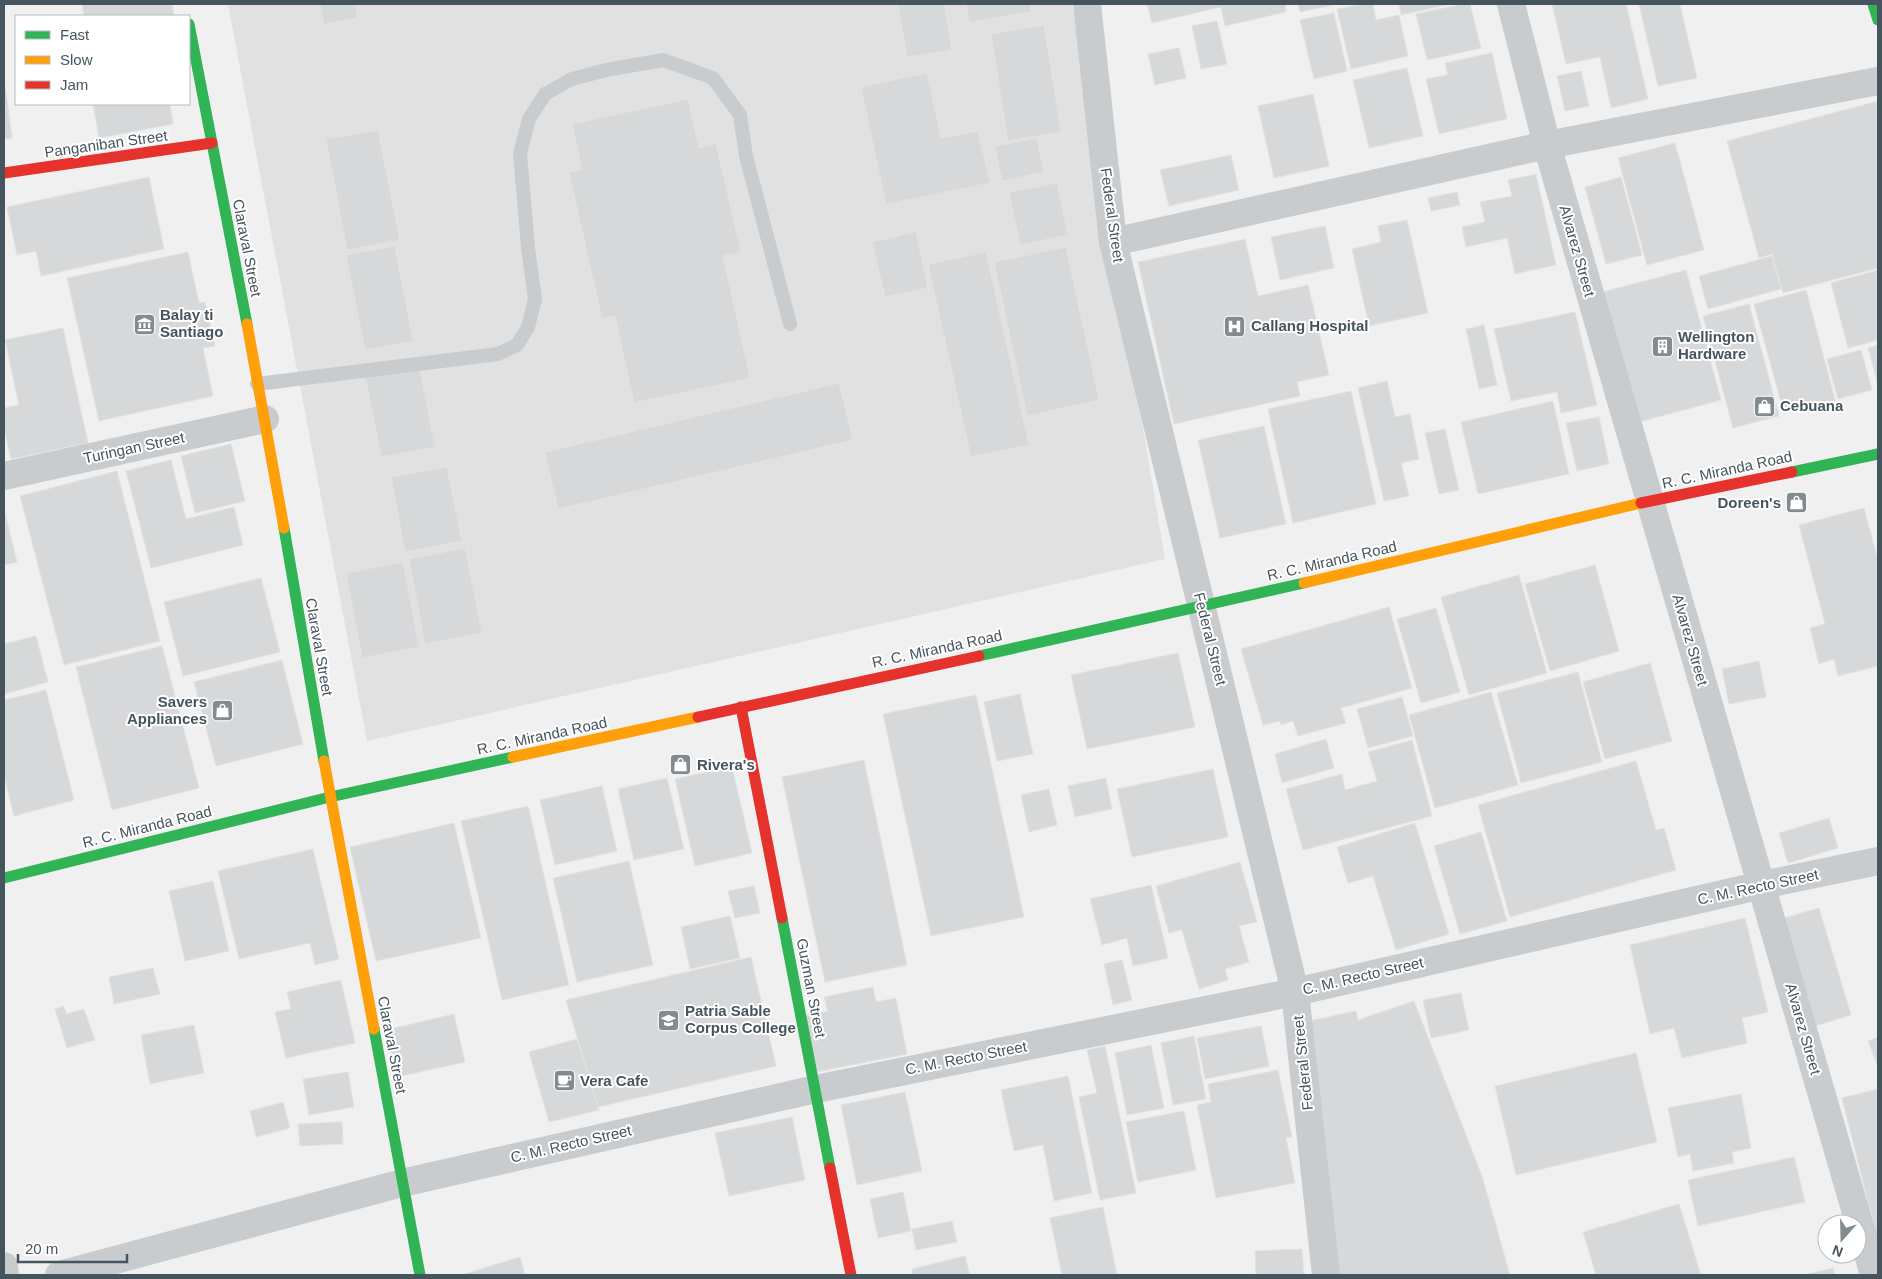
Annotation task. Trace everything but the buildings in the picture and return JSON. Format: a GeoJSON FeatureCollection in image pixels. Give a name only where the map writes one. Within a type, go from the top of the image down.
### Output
{"type":"FeatureCollection","features":[{"type":"Feature","properties":{"kind":"street","name":"Federal Street"},"geometry":{"type":"LineString","coordinates":[[1087,4],[1113,242],[1295,992],[1326,1275]]}},
{"type":"Feature","properties":{"kind":"street","name":"Alvarez Street"},"geometry":{"type":"LineString","coordinates":[[1511,4],[1547,145],[1874,1275]]}},
{"type":"Feature","properties":{"kind":"street"},"geometry":{"type":"LineString","coordinates":[[1873,4],[1878,20]]}},
{"type":"Feature","properties":{"kind":"street","name":"Claraval Street"},"geometry":{"type":"LineString","coordinates":[[190,29],[264,419],[330,797],[420,1275]]}},
{"type":"Feature","properties":{"kind":"street"},"geometry":{"type":"LineString","coordinates":[[1113,242],[1547,145],[1878,81]]}},
{"type":"Feature","properties":{"kind":"street","name":"Panganiban Street"},"geometry":{"type":"LineString","coordinates":[[4,174],[212,143]]}},
{"type":"Feature","properties":{"kind":"street","name":"Turingan Street"},"geometry":{"type":"LineString","coordinates":[[4,476],[264,419]]}},
{"type":"Feature","properties":{"kind":"street","name":"R. C. Miranda Road"},"geometry":{"type":"LineString","coordinates":[[4,878],[330,797],[1202,607],[1649,502],[1878,454]]}},
{"type":"Feature","properties":{"kind":"street","name":"Guzman Street"},"geometry":{"type":"LineString","coordinates":[[741,707],[851,1275]]}},
{"type":"Feature","properties":{"kind":"street","name":"C. M. Recto Street"},"geometry":{"type":"LineString","coordinates":[[59,1275],[402,1183],[816,1089],[1295,992],[1762,885],[1878,861]]}},
{"type":"Feature","properties":{"kind":"street"},"geometry":{"type":"LineString","coordinates":[[4,1266],[6,1275]]}},
{"type":"Feature","properties":{"kind":"lane"},"geometry":{"type":"LineString","coordinates":[[257,384],[498,354],[517,345],[528,327],[535,299],[528,248],[520,154],[529,119],[545,94],[572,79],[606,70],[663,60],[713,78],[740,115],[746,156],[790,324]]}},
{"type":"Feature","properties":{"kind":"shaded area"},"geometry":{"type":"Polygon","coordinates":[[[228,4],[1072,4],[1165,559],[367,741],[228,4]]]}},
{"type":"Feature","properties":{"kind":"traffic: fast"},"geometry":{"type":"LineString","coordinates":[[1873,4],[1878,20]]}},
{"type":"Feature","properties":{"kind":"traffic: fast"},"geometry":{"type":"LineString","coordinates":[[190,29],[247,324]]}},
{"type":"Feature","properties":{"kind":"traffic: fast"},"geometry":{"type":"LineString","coordinates":[[1792,472],[1878,454]]}},
{"type":"Feature","properties":{"kind":"traffic: fast"},"geometry":{"type":"LineString","coordinates":[[284,528],[324,761]]}},
{"type":"Feature","properties":{"kind":"traffic: fast"},"geometry":{"type":"LineString","coordinates":[[979,656],[1304,583]]}},
{"type":"Feature","properties":{"kind":"traffic: fast"},"geometry":{"type":"LineString","coordinates":[[4,878],[330,797],[513,757]]}},
{"type":"Feature","properties":{"kind":"traffic: fast"},"geometry":{"type":"LineString","coordinates":[[782,918],[830,1168]]}},
{"type":"Feature","properties":{"kind":"traffic: fast"},"geometry":{"type":"LineString","coordinates":[[374,1029],[420,1275]]}},
{"type":"Feature","properties":{"kind":"traffic: slow"},"geometry":{"type":"LineString","coordinates":[[247,324],[284,528]]}},
{"type":"Feature","properties":{"kind":"traffic: slow"},"geometry":{"type":"LineString","coordinates":[[1304,583],[1641,503]]}},
{"type":"Feature","properties":{"kind":"traffic: slow"},"geometry":{"type":"LineString","coordinates":[[513,757],[698,717]]}},
{"type":"Feature","properties":{"kind":"traffic: slow"},"geometry":{"type":"LineString","coordinates":[[324,761],[374,1029]]}},
{"type":"Feature","properties":{"kind":"traffic: jam"},"geometry":{"type":"LineString","coordinates":[[4,173],[212,143]]}},
{"type":"Feature","properties":{"kind":"traffic: jam"},"geometry":{"type":"LineString","coordinates":[[1641,503],[1792,472]]}},
{"type":"Feature","properties":{"kind":"traffic: jam"},"geometry":{"type":"LineString","coordinates":[[698,717],[979,656]]}},
{"type":"Feature","properties":{"kind":"traffic: jam"},"geometry":{"type":"LineString","coordinates":[[741,707],[782,918]]}},
{"type":"Feature","properties":{"kind":"traffic: jam"},"geometry":{"type":"LineString","coordinates":[[830,1168],[851,1275]]}},
{"type":"Feature","properties":{"kind":"place","name":"Balay ti Santiago"},"geometry":{"type":"Point","coordinates":[144,324]}},
{"type":"Feature","properties":{"kind":"place","name":"Callang Hospital"},"geometry":{"type":"Point","coordinates":[1235,326]}},
{"type":"Feature","properties":{"kind":"place","name":"Wellington Hardware"},"geometry":{"type":"Point","coordinates":[1662,346]}},
{"type":"Feature","properties":{"kind":"place","name":"Cebuana"},"geometry":{"type":"Point","coordinates":[1764,406]}},
{"type":"Feature","properties":{"kind":"place","name":"Doreen's"},"geometry":{"type":"Point","coordinates":[1797,503]}},
{"type":"Feature","properties":{"kind":"place","name":"Savers Appliances"},"geometry":{"type":"Point","coordinates":[223,711]}},
{"type":"Feature","properties":{"kind":"place","name":"Rivera's"},"geometry":{"type":"Point","coordinates":[681,765]}},
{"type":"Feature","properties":{"kind":"place","name":"Patria Sable Corpus College"},"geometry":{"type":"Point","coordinates":[669,1020]}},
{"type":"Feature","properties":{"kind":"place","name":"Vera Cafe"},"geometry":{"type":"Point","coordinates":[564,1081]}}]}
